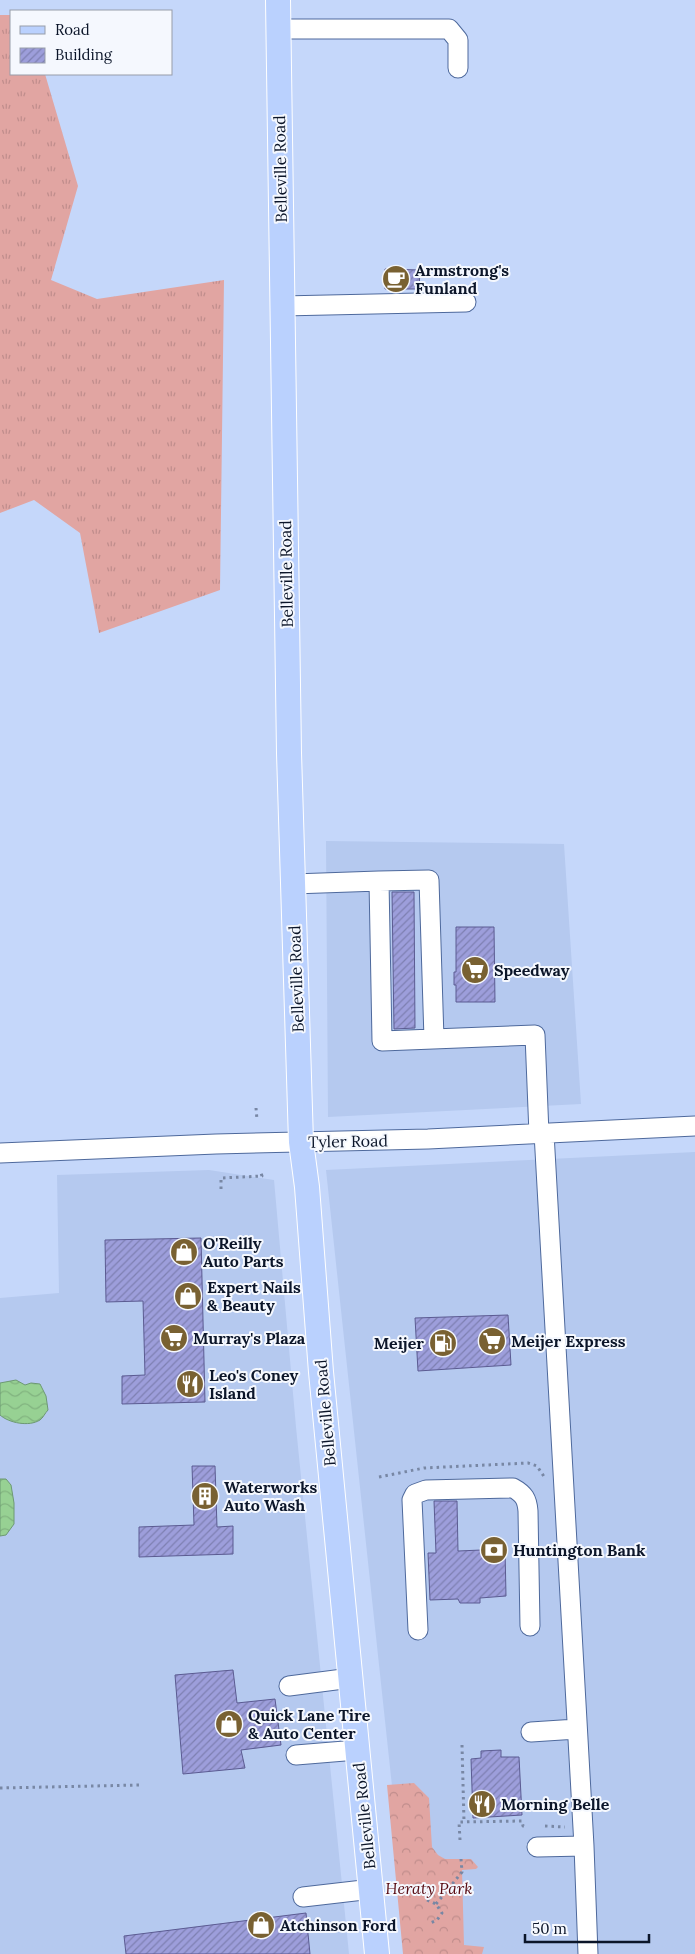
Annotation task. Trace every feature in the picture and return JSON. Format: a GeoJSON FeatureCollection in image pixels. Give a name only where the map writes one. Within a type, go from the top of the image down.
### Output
{"type":"FeatureCollection","features":[{"type":"Feature","properties":{"kind":"main road","name":"Belleville Road"},"geometry":{"type":"LineString","coordinates":[[278,0],[288,703],[301,1142],[307,1188],[321,1372],[377,1954]]}},
{"type":"Feature","properties":{"kind":"street"},"geometry":{"type":"LineString","coordinates":[[278,29],[449,30],[458,40],[458,68]]}},
{"type":"Feature","properties":{"kind":"street"},"geometry":{"type":"LineString","coordinates":[[282,306],[466,302]]}},
{"type":"Feature","properties":{"kind":"street"},"geometry":{"type":"LineString","coordinates":[[293,884],[429,880],[434,1039]]}},
{"type":"Feature","properties":{"kind":"street"},"geometry":{"type":"LineString","coordinates":[[378,881],[382,1041],[535,1035],[578,1729],[588,1954]]}},
{"type":"Feature","properties":{"kind":"street","name":"Tyler Road"},"geometry":{"type":"LineString","coordinates":[[0,1153],[542,1134],[695,1126]]}},
{"type":"Feature","properties":{"kind":"street"},"geometry":{"type":"LineString","coordinates":[[418,1630],[412,1500],[415,1494],[426,1490],[513,1488],[527,1501],[530,1626]]}},
{"type":"Feature","properties":{"kind":"street"},"geometry":{"type":"LineString","coordinates":[[289,1686],[351,1678]]}},
{"type":"Feature","properties":{"kind":"street"},"geometry":{"type":"LineString","coordinates":[[531,1732],[578,1729]]}},
{"type":"Feature","properties":{"kind":"street"},"geometry":{"type":"LineString","coordinates":[[296,1756],[357,1750]]}},
{"type":"Feature","properties":{"kind":"street"},"geometry":{"type":"LineString","coordinates":[[537,1847],[584,1846]]}},
{"type":"Feature","properties":{"kind":"street"},"geometry":{"type":"LineString","coordinates":[[303,1897],[372,1889]]}},
{"type":"Feature","properties":{"kind":"path"},"geometry":{"type":"LineString","coordinates":[[256,1108],[257,1120]]}},
{"type":"Feature","properties":{"kind":"path"},"geometry":{"type":"LineString","coordinates":[[222,1189],[221,1178],[262,1176],[261,1173]]}},
{"type":"Feature","properties":{"kind":"path"},"geometry":{"type":"LineString","coordinates":[[462,1744],[464,1822]]}},
{"type":"Feature","properties":{"kind":"path"},"geometry":{"type":"LineString","coordinates":[[0,1788],[140,1785]]}},
{"type":"Feature","properties":{"kind":"path"},"geometry":{"type":"LineString","coordinates":[[460,1840],[459,1822],[522,1820],[523,1826],[526,1826]]}},
{"type":"Feature","properties":{"kind":"path"},"geometry":{"type":"LineString","coordinates":[[545,1826],[566,1827]]}},
{"type":"Feature","properties":{"kind":"path"},"geometry":{"type":"LineString","coordinates":[[436,1904],[462,1872],[461,1859]]}},
{"type":"Feature","properties":{"kind":"path"},"geometry":{"type":"LineString","coordinates":[[427,1900],[436,1904],[442,1913],[437,1920],[430,1923]]}},
{"type":"Feature","properties":{"kind":"shaded area"},"geometry":{"type":"Polygon","coordinates":[[[326,841],[564,844],[581,1104],[328,1117],[326,841]]]}},
{"type":"Feature","properties":{"kind":"shaded area"},"geometry":{"type":"Polygon","coordinates":[[[695,1152],[695,1954],[410,1954],[326,1170],[695,1152]]]}},
{"type":"Feature","properties":{"kind":"shaded area"},"geometry":{"type":"Polygon","coordinates":[[[209,1170],[274,1180],[296,1427],[349,1954],[0,1954],[0,1298],[59,1293],[57,1175],[209,1170]]]}},
{"type":"Feature","properties":{"kind":"green space"},"geometry":{"type":"Polygon","coordinates":[[[0,15],[10,15],[10,75],[45,75],[78,186],[51,280],[97,299],[224,280],[220,590],[99,633],[80,533],[34,500],[0,513],[0,15]]]}},
{"type":"Feature","properties":{"kind":"green space","name":"Heraty Park"},"geometry":{"type":"Polygon","coordinates":[[[414,1783],[429,1798],[432,1847],[438,1855],[445,1859],[471,1859],[478,1867],[476,1869],[462,1870],[464,1945],[484,1947],[482,1954],[403,1954],[387,1785],[414,1783]]]}},
{"type":"Feature","properties":{"kind":"water"},"geometry":{"type":"Polygon","coordinates":[[[16,1380],[25,1385],[31,1383],[40,1384],[46,1396],[48,1410],[40,1420],[25,1424],[8,1420],[0,1415],[0,1383],[16,1380]]]}},
{"type":"Feature","properties":{"kind":"water"},"geometry":{"type":"Polygon","coordinates":[[[0,1479],[6,1479],[11,1485],[14,1503],[14,1524],[6,1535],[0,1536],[0,1479]]]}},
{"type":"Feature","properties":{"kind":"building","name":"Armstrong's Funland"},"geometry":{"type":"Polygon","coordinates":[[[385,269],[420,270],[419,289],[385,289],[385,269]]]}},
{"type":"Feature","properties":{"kind":"building"},"geometry":{"type":"Polygon","coordinates":[[[392,892],[414,892],[415,1028],[394,1029],[392,892]]]}},
{"type":"Feature","properties":{"kind":"building"},"geometry":{"type":"Polygon","coordinates":[[[456,927],[494,927],[495,1002],[456,1002],[454,972],[456,972],[456,927]]]}},
{"type":"Feature","properties":{"kind":"building","name":"Murray's Plaza"},"geometry":{"type":"Polygon","coordinates":[[[201,1238],[205,1402],[122,1404],[122,1376],[145,1375],[143,1301],[106,1302],[105,1240],[201,1238]]]}},
{"type":"Feature","properties":{"kind":"building"},"geometry":{"type":"Polygon","coordinates":[[[508,1315],[511,1365],[418,1371],[415,1318],[508,1315]]]}},
{"type":"Feature","properties":{"kind":"building","name":"Waterworks Auto Wash"},"geometry":{"type":"Polygon","coordinates":[[[192,1466],[215,1466],[217,1527],[233,1526],[233,1554],[139,1557],[139,1527],[194,1525],[192,1466]]]}},
{"type":"Feature","properties":{"kind":"building","name":"Huntington Bank"},"geometry":{"type":"Polygon","coordinates":[[[434,1501],[457,1501],[458,1551],[505,1549],[506,1596],[480,1598],[480,1603],[460,1603],[458,1599],[430,1600],[428,1553],[436,1553],[434,1501]]]}},
{"type":"Feature","properties":{"kind":"building","name":"Quick Lane Tire & Auto Center"},"geometry":{"type":"Polygon","coordinates":[[[233,1670],[237,1703],[275,1699],[281,1745],[241,1750],[245,1768],[183,1774],[175,1675],[233,1670]]]}},
{"type":"Feature","properties":{"kind":"building"},"geometry":{"type":"Polygon","coordinates":[[[501,1750],[501,1757],[519,1757],[522,1815],[473,1818],[471,1759],[481,1758],[481,1751],[501,1750]]]}},
{"type":"Feature","properties":{"kind":"building","name":"Atchinson Ford"},"geometry":{"type":"Polygon","coordinates":[[[306,1913],[310,1954],[126,1954],[124,1936],[306,1913]]]}},
{"type":"Feature","properties":{"kind":"place","name":"Armstrong's Funland"},"geometry":{"type":"Point","coordinates":[396,279]}},
{"type":"Feature","properties":{"kind":"place","name":"Speedway"},"geometry":{"type":"Point","coordinates":[475,970]}},
{"type":"Feature","properties":{"kind":"place","name":"O'Reilly Auto Parts"},"geometry":{"type":"Point","coordinates":[184,1252]}},
{"type":"Feature","properties":{"kind":"place","name":"Expert Nails & Beauty"},"geometry":{"type":"Point","coordinates":[188,1296]}},
{"type":"Feature","properties":{"kind":"place","name":"Murray's Plaza"},"geometry":{"type":"Point","coordinates":[174,1338]}},
{"type":"Feature","properties":{"kind":"place","name":"Meijer Express"},"geometry":{"type":"Point","coordinates":[492,1341]}},
{"type":"Feature","properties":{"kind":"place","name":"Meijer"},"geometry":{"type":"Point","coordinates":[443,1343]}},
{"type":"Feature","properties":{"kind":"place","name":"Leo's Coney Island"},"geometry":{"type":"Point","coordinates":[190,1384]}},
{"type":"Feature","properties":{"kind":"place","name":"Waterworks Auto Wash"},"geometry":{"type":"Point","coordinates":[205,1496]}},
{"type":"Feature","properties":{"kind":"place","name":"Huntington Bank"},"geometry":{"type":"Point","coordinates":[494,1550]}},
{"type":"Feature","properties":{"kind":"place","name":"Quick Lane Tire & Auto Center"},"geometry":{"type":"Point","coordinates":[229,1724]}},
{"type":"Feature","properties":{"kind":"place","name":"Morning Belle"},"geometry":{"type":"Point","coordinates":[482,1804]}},
{"type":"Feature","properties":{"kind":"place","name":"Atchinson Ford"},"geometry":{"type":"Point","coordinates":[261,1925]}}]}
